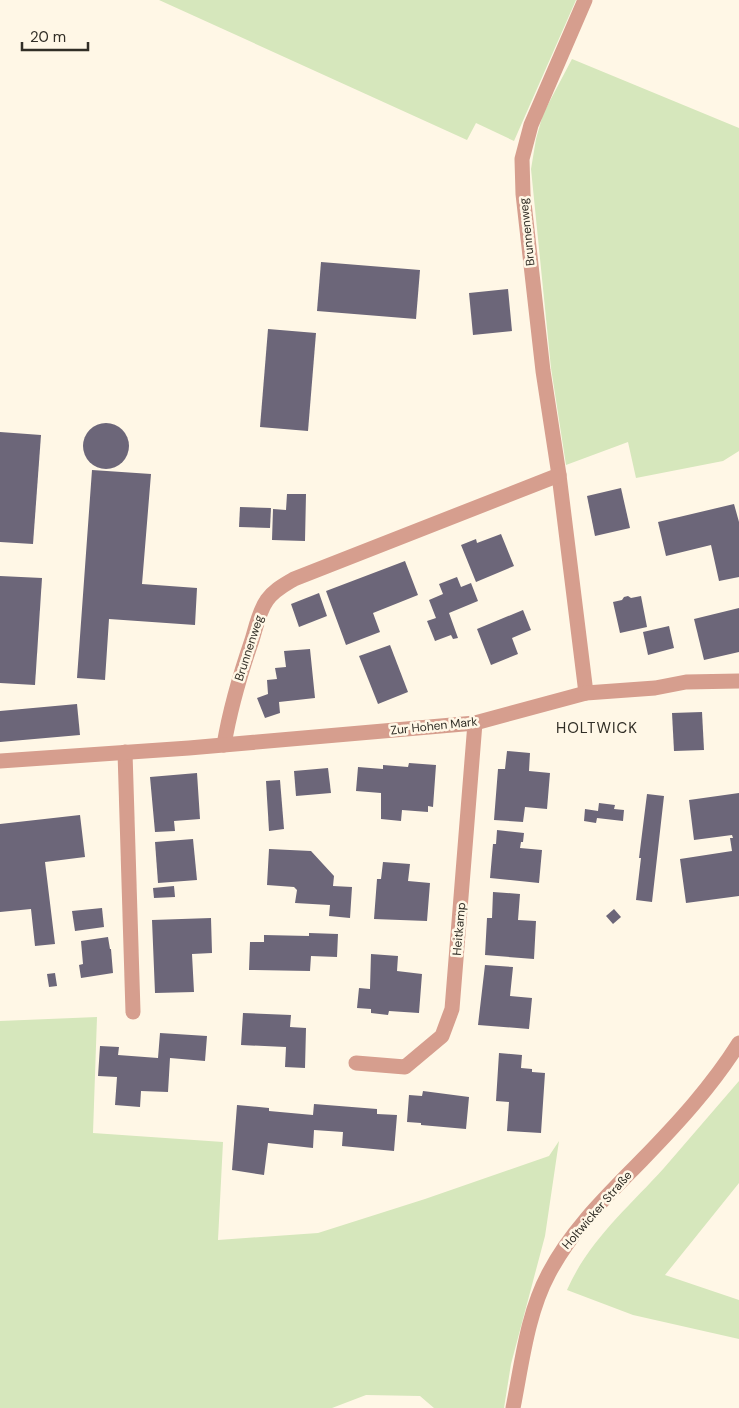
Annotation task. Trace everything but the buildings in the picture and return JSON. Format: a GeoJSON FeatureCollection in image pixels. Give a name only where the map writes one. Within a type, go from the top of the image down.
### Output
{"type":"FeatureCollection","features":[{"type":"Feature","properties":{"kind":"street","name":"Brunnenweg"},"geometry":{"type":"LineString","coordinates":[[585,0],[531,124],[522,159],[522,194],[543,371],[559,475],[586,693]]}},
{"type":"Feature","properties":{"kind":"street","name":"Brunnenweg"},"geometry":{"type":"LineString","coordinates":[[224,745],[229,718],[245,659],[260,614],[266,601],[275,591],[294,578],[559,475]]}},
{"type":"Feature","properties":{"kind":"street","name":"Zur Hohen Mark"},"geometry":{"type":"LineString","coordinates":[[0,761],[224,745],[475,723],[586,693],[655,688],[686,682],[739,681]]}},
{"type":"Feature","properties":{"kind":"street","name":"Heitkamp"},"geometry":{"type":"LineString","coordinates":[[356,1063],[405,1067],[442,1036],[452,1010],[475,723]]}},
{"type":"Feature","properties":{"kind":"street"},"geometry":{"type":"LineString","coordinates":[[125,752],[133,1012]]}},
{"type":"Feature","properties":{"kind":"street","name":"Holtwicker Straße"},"geometry":{"type":"LineString","coordinates":[[513,1408],[530,1325],[539,1295],[561,1251],[604,1199],[650,1152],[710,1085],[739,1043]]}},
{"type":"Feature","properties":{"kind":"green space"},"geometry":{"type":"Polygon","coordinates":[[[159,0],[576,0],[514,141],[476,123],[467,140],[159,0]]]}},
{"type":"Feature","properties":{"kind":"green space"},"geometry":{"type":"Polygon","coordinates":[[[572,59],[739,128],[739,451],[723,461],[636,478],[628,442],[566,465],[551,368],[531,169],[536,139],[543,114],[572,59]]]}},
{"type":"Feature","properties":{"kind":"green space"},"geometry":{"type":"Polygon","coordinates":[[[97,1017],[93,1133],[223,1142],[218,1240],[318,1233],[425,1199],[549,1156],[559,1141],[545,1236],[511,1364],[504,1408],[434,1408],[420,1396],[366,1395],[332,1408],[0,1408],[0,1021],[97,1017]]]}},
{"type":"Feature","properties":{"kind":"green space"},"geometry":{"type":"Polygon","coordinates":[[[739,1081],[739,1183],[665,1275],[739,1300],[739,1339],[633,1315],[567,1290],[586,1255],[610,1225],[664,1168],[739,1081]]]}},
{"type":"Feature","properties":{"kind":"district","name":"HOLTWICK"},"geometry":{"type":"Point","coordinates":[597,728]}}]}
